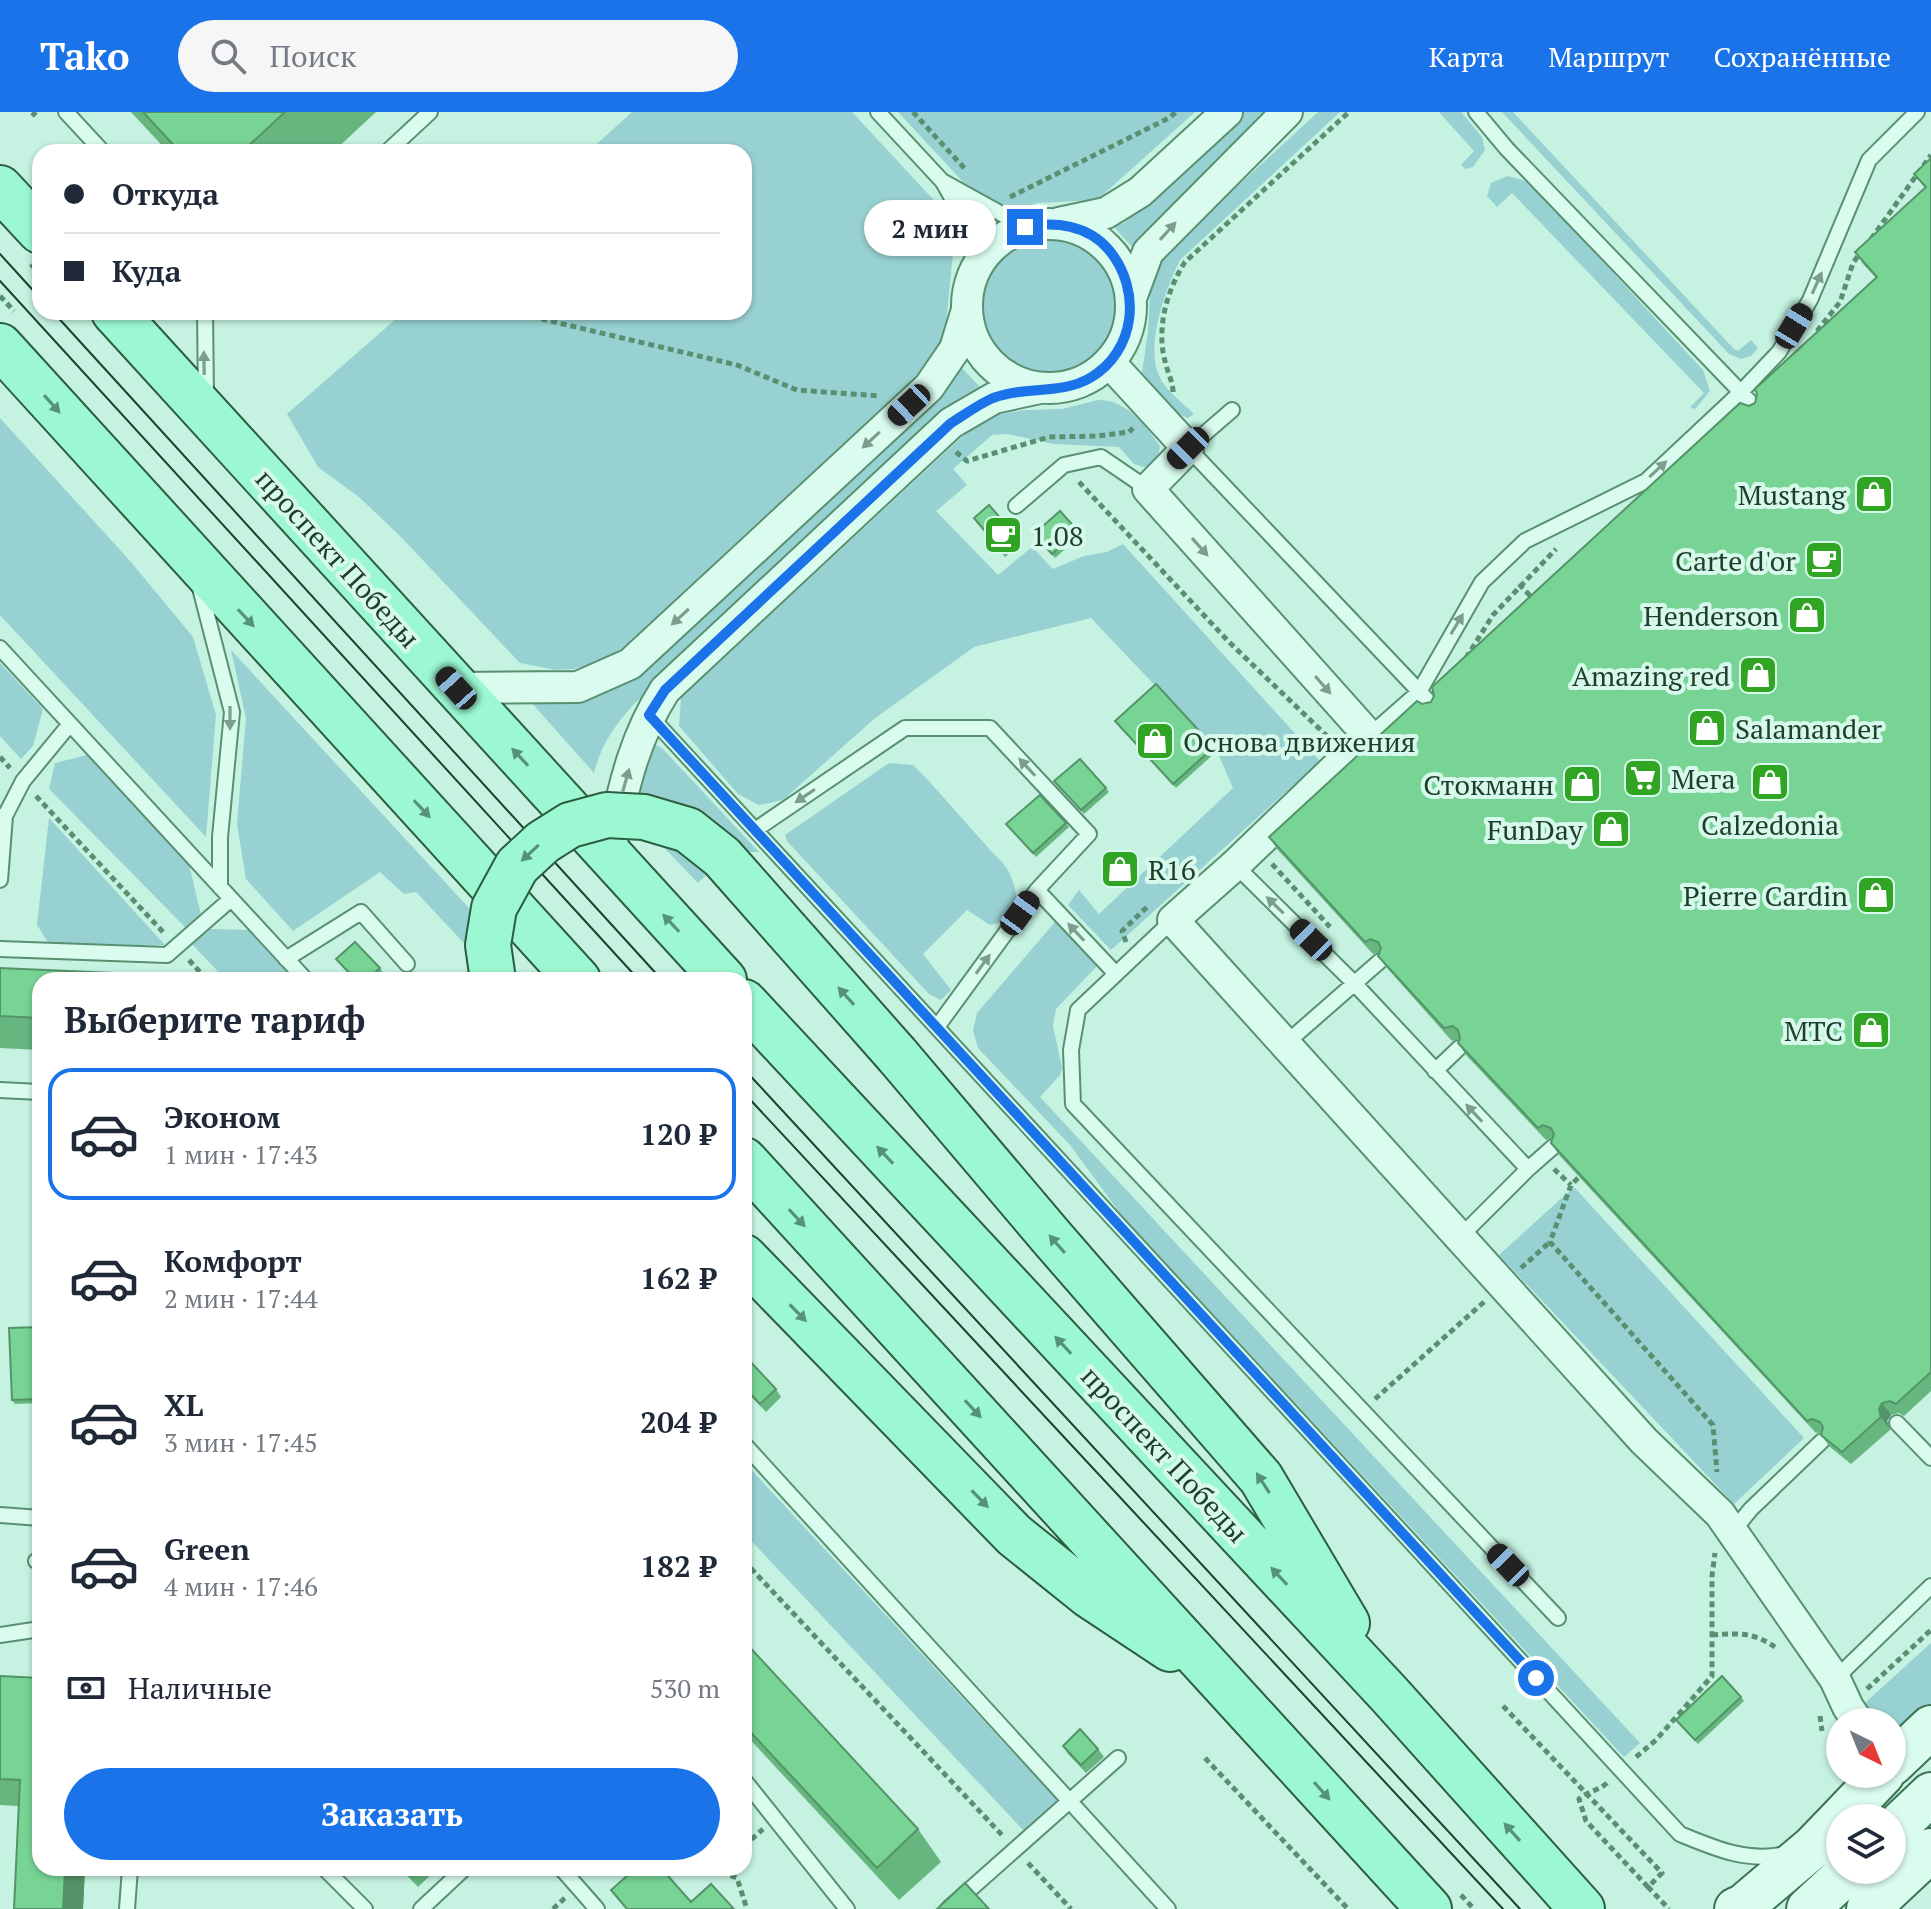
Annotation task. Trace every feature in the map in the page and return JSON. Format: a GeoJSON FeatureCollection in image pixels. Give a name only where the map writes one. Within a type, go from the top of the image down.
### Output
{"type":"FeatureCollection","features":[{"type":"Feature","properties":{"kind":"main road"},"geometry":{"type":"LineString","coordinates":[[0,188],[32,222]]}},
{"type":"Feature","properties":{"kind":"main road","name":"проспект Победы"},"geometry":{"type":"LineString","coordinates":[[121,320],[717,972]]}},
{"type":"Feature","properties":{"kind":"main road"},"geometry":{"type":"LineString","coordinates":[[7,328],[193,560],[571,972]]}},
{"type":"Feature","properties":{"kind":"main road"},"geometry":{"type":"LineString","coordinates":[[492,972],[488,945],[494,908],[517,866],[543,842],[570,825],[607,815],[644,817],[688,830],[722,857],[1261,1478],[1389,1694]]}},
{"type":"Feature","properties":{"kind":"main road","name":"проспект Победы"},"geometry":{"type":"LineString","coordinates":[[752,1011],[1389,1694],[1574,1900]]}},
{"type":"Feature","properties":{"kind":"main road"},"geometry":{"type":"LineString","coordinates":[[752,1169],[1429,1909]]}},
{"type":"Feature","properties":{"kind":"main road"},"geometry":{"type":"LineString","coordinates":[[752,1265],[1014,1535],[1090,1596],[1167,1646],[1270,1733]]}},
{"type":"Feature","properties":{"kind":"main road"},"geometry":{"type":"LineString","coordinates":[[1906,1751],[1931,1727]]}},
{"type":"Feature","properties":{"kind":"main road"},"geometry":{"type":"LineString","coordinates":[[1854,1804],[1870,1788]]}},
{"type":"Feature","properties":{"kind":"main road"},"geometry":{"type":"LineString","coordinates":[[1906,1818],[1931,1794]]}},
{"type":"Feature","properties":{"kind":"main road"},"geometry":{"type":"LineString","coordinates":[[1736,1909],[1826,1832]]}},
{"type":"Feature","properties":{"kind":"main road"},"geometry":{"type":"LineString","coordinates":[[1868,1909],[1931,1850]]}},
{"type":"Feature","properties":{"kind":"main road"},"geometry":{"type":"LineString","coordinates":[[1808,1909],[1835,1884]]}},
{"type":"Feature","properties":{"kind":"main road"},"geometry":{"type":"LineString","coordinates":[[1574,1900],[1609,1909]]}},
{"type":"Feature","properties":{"kind":"street"},"geometry":{"type":"LineString","coordinates":[[456,688],[578,687],[630,664],[929,387],[955,349],[966,313],[968,286],[979,261],[991,246],[1007,234],[1025,227],[1058,224],[1106,213],[1140,192],[1227,112]]}},
{"type":"Feature","properties":{"kind":"street"},"geometry":{"type":"LineString","coordinates":[[1131,298],[1148,252],[1287,112]]}},
{"type":"Feature","properties":{"kind":"street"},"geometry":{"type":"LineString","coordinates":[[611,856],[624,780],[649,715],[665,690],[951,423],[994,398],[1040,388],[1065,387],[1089,378],[1109,362],[1122,343],[1130,321],[1131,298],[1124,271],[1108,248],[1085,231],[1058,224]]}},
{"type":"Feature","properties":{"kind":"street"},"geometry":{"type":"LineString","coordinates":[[966,313],[973,341],[989,364],[1013,381],[1040,388]]}},
{"type":"Feature","properties":{"kind":"street"},"geometry":{"type":"LineString","coordinates":[[1109,362],[1188,448],[1148,489],[1358,747],[1248,858],[1173,920],[1644,1441],[1720,1514],[1850,1700]]}},
{"type":"Feature","properties":{"kind":"lane"},"geometry":{"type":"LineString","coordinates":[[66,112],[96,144]]}},
{"type":"Feature","properties":{"kind":"lane"},"geometry":{"type":"LineString","coordinates":[[396,144],[430,112]]}},
{"type":"Feature","properties":{"kind":"lane"},"geometry":{"type":"LineString","coordinates":[[878,112],[943,182],[961,214],[979,261]]}},
{"type":"Feature","properties":{"kind":"lane"},"geometry":{"type":"LineString","coordinates":[[1476,112],[1518,160],[1756,408]]}},
{"type":"Feature","properties":{"kind":"lane"},"geometry":{"type":"LineString","coordinates":[[1358,747],[1419,692],[1482,582],[1525,541],[1646,481],[1779,352],[1810,300],[1869,160],[1917,112]]}},
{"type":"Feature","properties":{"kind":"lane"},"geometry":{"type":"LineString","coordinates":[[943,182],[1025,227]]}},
{"type":"Feature","properties":{"kind":"lane"},"geometry":{"type":"LineString","coordinates":[[205,320],[207,414]]}},
{"type":"Feature","properties":{"kind":"lane"},"geometry":{"type":"LineString","coordinates":[[1232,410],[1188,448],[1433,706]]}},
{"type":"Feature","properties":{"kind":"lane"},"geometry":{"type":"LineString","coordinates":[[1016,506],[1064,465],[1101,457],[1148,489]]}},
{"type":"Feature","properties":{"kind":"lane"},"geometry":{"type":"LineString","coordinates":[[193,560],[232,712],[220,837],[220,887]]}},
{"type":"Feature","properties":{"kind":"lane"},"geometry":{"type":"LineString","coordinates":[[0,648],[298,972]]}},
{"type":"Feature","properties":{"kind":"lane"},"geometry":{"type":"LineString","coordinates":[[649,715],[1680,1834],[1726,1853],[1772,1857],[1826,1830]]}},
{"type":"Feature","properties":{"kind":"lane"},"geometry":{"type":"LineString","coordinates":[[0,880],[2,816],[23,781],[70,724]]}},
{"type":"Feature","properties":{"kind":"lane"},"geometry":{"type":"LineString","coordinates":[[755,830],[905,728],[990,728],[1089,834],[1037,890],[937,1027]]}},
{"type":"Feature","properties":{"kind":"lane"},"geometry":{"type":"LineString","coordinates":[[1248,858],[1354,983],[1528,1169]]}},
{"type":"Feature","properties":{"kind":"lane"},"geometry":{"type":"LineString","coordinates":[[1037,890],[1116,974]]}},
{"type":"Feature","properties":{"kind":"lane"},"geometry":{"type":"LineString","coordinates":[[0,949],[167,955],[231,899]]}},
{"type":"Feature","properties":{"kind":"lane"},"geometry":{"type":"LineString","coordinates":[[286,959],[361,912],[407,964]]}},
{"type":"Feature","properties":{"kind":"lane"},"geometry":{"type":"LineString","coordinates":[[1173,920],[1078,1010],[1071,1050],[1073,1104],[1558,1618]]}},
{"type":"Feature","properties":{"kind":"lane"},"geometry":{"type":"LineString","coordinates":[[1284,1045],[1374,965]]}},
{"type":"Feature","properties":{"kind":"lane"},"geometry":{"type":"LineString","coordinates":[[1435,1071],[1459,1048]]}},
{"type":"Feature","properties":{"kind":"lane"},"geometry":{"type":"LineString","coordinates":[[0,1090],[32,1092]]}},
{"type":"Feature","properties":{"kind":"lane"},"geometry":{"type":"LineString","coordinates":[[1461,1236],[1547,1152]]}},
{"type":"Feature","properties":{"kind":"lane"},"geometry":{"type":"LineString","coordinates":[[1897,1423],[1931,1458]]}},
{"type":"Feature","properties":{"kind":"lane"},"geometry":{"type":"LineString","coordinates":[[1733,1531],[1751,1509],[1822,1441]]}},
{"type":"Feature","properties":{"kind":"lane"},"geometry":{"type":"LineString","coordinates":[[752,1453],[1168,1909]]}},
{"type":"Feature","properties":{"kind":"lane"},"geometry":{"type":"LineString","coordinates":[[0,1515],[32,1517]]}},
{"type":"Feature","properties":{"kind":"lane"},"geometry":{"type":"LineString","coordinates":[[1850,1700],[1931,1586]]}},
{"type":"Feature","properties":{"kind":"lane"},"geometry":{"type":"LineString","coordinates":[[0,1635],[32,1630]]}},
{"type":"Feature","properties":{"kind":"lane"},"geometry":{"type":"LineString","coordinates":[[948,1909],[1118,1758]]}},
{"type":"Feature","properties":{"kind":"lane"},"geometry":{"type":"LineString","coordinates":[[752,1790],[846,1909]]}},
{"type":"Feature","properties":{"kind":"lane"},"geometry":{"type":"LineString","coordinates":[[127,1909],[129,1876]]}},
{"type":"Feature","properties":{"kind":"lane"},"geometry":{"type":"LineString","coordinates":[[332,1876],[365,1909]]}},
{"type":"Feature","properties":{"kind":"lane"},"geometry":{"type":"LineString","coordinates":[[421,1909],[456,1876]]}},
{"type":"Feature","properties":{"kind":"lane"},"geometry":{"type":"LineString","coordinates":[[568,1876],[597,1909]]}},
{"type":"Feature","properties":{"kind":"path"},"geometry":{"type":"LineString","coordinates":[[913,112],[975,179]]}},
{"type":"Feature","properties":{"kind":"path"},"geometry":{"type":"LineString","coordinates":[[1007,198],[1176,112]]}},
{"type":"Feature","properties":{"kind":"path"},"geometry":{"type":"LineString","coordinates":[[951,448],[967,461],[1049,437],[1129,432],[1174,391],[1164,359],[1163,316],[1173,280],[1185,262],[1349,112]]}},
{"type":"Feature","properties":{"kind":"path"},"geometry":{"type":"LineString","coordinates":[[0,296],[7,328]]}},
{"type":"Feature","properties":{"kind":"path"},"geometry":{"type":"LineString","coordinates":[[546,320],[737,365],[797,390],[887,397]]}},
{"type":"Feature","properties":{"kind":"path"},"geometry":{"type":"LineString","coordinates":[[1041,440],[1229,642],[1358,747]]}},
{"type":"Feature","properties":{"kind":"path"},"geometry":{"type":"LineString","coordinates":[[1519,584],[1541,607]]}},
{"type":"Feature","properties":{"kind":"path"},"geometry":{"type":"LineString","coordinates":[[0,757],[199,972]]}},
{"type":"Feature","properties":{"kind":"path"},"geometry":{"type":"LineString","coordinates":[[1248,858],[1374,965]]}},
{"type":"Feature","properties":{"kind":"path"},"geometry":{"type":"LineString","coordinates":[[1547,1152],[1571,1185]]}},
{"type":"Feature","properties":{"kind":"path"},"geometry":{"type":"LineString","coordinates":[[1361,1412],[1550,1242]]}},
{"type":"Feature","properties":{"kind":"path"},"geometry":{"type":"LineString","coordinates":[[752,1570],[1071,1909]]}},
{"type":"Feature","properties":{"kind":"path"},"geometry":{"type":"LineString","coordinates":[[1850,1700],[1931,1630]]}},
{"type":"Feature","properties":{"kind":"path"},"geometry":{"type":"LineString","coordinates":[[1712,1635],[1741,1633],[1762,1637],[1782,1652]]}},
{"type":"Feature","properties":{"kind":"path"},"geometry":{"type":"LineString","coordinates":[[1503,1706],[1662,1873],[1648,1887]]}},
{"type":"Feature","properties":{"kind":"path"},"geometry":{"type":"LineString","coordinates":[[1819,1707],[1822,1731]]}},
{"type":"Feature","properties":{"kind":"path"},"geometry":{"type":"LineString","coordinates":[[1205,1758],[1348,1909]]}},
{"type":"Feature","properties":{"kind":"path"},"geometry":{"type":"LineString","coordinates":[[1600,1790],[1586,1792],[1579,1799],[1586,1821],[1669,1909]]}},
{"type":"Feature","properties":{"kind":"path"},"geometry":{"type":"LineString","coordinates":[[732,1876],[737,1878],[747,1909]]}},
{"type":"Feature","properties":{"kind":"shaded area"},"geometry":{"type":"Polygon","coordinates":[[[632,112],[852,112],[956,224],[944,343],[929,364],[623,647],[608,659],[574,669],[556,670],[520,663],[401,537],[359,497],[318,467],[287,414],[395,320],[752,320],[752,144],[597,144],[632,112]]]}},
{"type":"Feature","properties":{"kind":"shaded area"},"geometry":{"type":"Polygon","coordinates":[[[898,112],[1195,112],[1097,200],[1037,203],[1022,209],[979,199],[898,112]]]}},
{"type":"Feature","properties":{"kind":"shaded area"},"geometry":{"type":"Polygon","coordinates":[[[1244,112],[1271,112],[1132,247],[1114,227],[1124,223],[1244,112]]]}},
{"type":"Feature","properties":{"kind":"shaded area"},"geometry":{"type":"Polygon","coordinates":[[[1318,112],[1340,112],[1180,260],[1159,317],[1154,349],[1155,363],[1162,381],[1194,414],[1188,418],[1178,414],[1142,373],[1151,273],[1181,238],[1318,112]]]}},
{"type":"Feature","properties":{"kind":"shaded area"},"geometry":{"type":"Polygon","coordinates":[[[1439,112],[1461,112],[1482,137],[1485,150],[1473,167],[1466,169],[1461,165],[1474,151],[1439,112]]]}},
{"type":"Feature","properties":{"kind":"shaded area"},"geometry":{"type":"Polygon","coordinates":[[[1502,112],[1513,112],[1734,349],[1738,351],[1751,340],[1758,348],[1751,356],[1741,359],[1729,354],[1502,112]]]}},
{"type":"Feature","properties":{"kind":"shaded area"},"geometry":{"type":"Polygon","coordinates":[[[1508,176],[1529,182],[1703,370],[1710,391],[1695,409],[1690,407],[1704,393],[1512,193],[1497,207],[1487,196],[1491,183],[1508,176]]]}},
{"type":"Feature","properties":{"kind":"shaded area"},"geometry":{"type":"Polygon","coordinates":[[[1049,236],[1075,241],[1097,256],[1112,278],[1117,304],[1112,330],[1097,352],[1075,367],[1049,372],[1023,367],[1001,352],[986,330],[981,304],[986,278],[1001,256],[1023,241],[1049,236]]]}},
{"type":"Feature","properties":{"kind":"shaded area"},"geometry":{"type":"Polygon","coordinates":[[[960,366],[980,387],[963,398],[632,706],[608,737],[594,773],[530,701],[562,702],[589,698],[615,688],[641,671],[960,366]]]}},
{"type":"Feature","properties":{"kind":"shaded area"},"geometry":{"type":"Polygon","coordinates":[[[1098,400],[1126,409],[1160,446],[1158,457],[1148,468],[1134,464],[1119,447],[1054,444],[1008,434],[992,435],[953,469],[967,485],[936,511],[998,575],[1032,547],[1053,569],[1123,544],[1320,761],[1111,950],[1068,905],[1079,890],[1099,914],[1233,788],[1217,751],[1091,618],[974,647],[874,719],[783,800],[759,805],[738,794],[679,726],[681,698],[964,435],[994,415],[1062,409],[1098,400]]]}},
{"type":"Feature","properties":{"kind":"shaded area"},"geometry":{"type":"Polygon","coordinates":[[[0,418],[131,562],[193,637],[216,715],[206,837],[0,615],[0,418]]]}},
{"type":"Feature","properties":{"kind":"shaded area"},"geometry":{"type":"Polygon","coordinates":[[[231,650],[480,920],[477,957],[416,892],[404,894],[380,872],[293,931],[246,879],[237,824],[246,718],[231,650]]]}},
{"type":"Feature","properties":{"kind":"shaded area"},"geometry":{"type":"Polygon","coordinates":[[[0,663],[43,709],[33,746],[21,759],[0,736],[0,663]]]}},
{"type":"Feature","properties":{"kind":"shaded area"},"geometry":{"type":"Polygon","coordinates":[[[654,744],[662,748],[759,852],[731,852],[698,883],[654,837],[635,807],[639,763],[654,744]]]}},
{"type":"Feature","properties":{"kind":"shaded area"},"geometry":{"type":"Polygon","coordinates":[[[91,754],[188,860],[201,915],[186,928],[49,789],[55,763],[91,754]]]}},
{"type":"Feature","properties":{"kind":"shaded area"},"geometry":{"type":"Polygon","coordinates":[[[889,763],[913,765],[926,778],[1004,865],[1015,890],[1015,906],[1007,918],[990,925],[967,910],[923,954],[951,990],[941,1000],[929,994],[787,841],[785,835],[889,763]]]}},
{"type":"Feature","properties":{"kind":"shaded area"},"geometry":{"type":"Polygon","coordinates":[[[49,818],[165,945],[51,947],[37,925],[49,818]]]}},
{"type":"Feature","properties":{"kind":"shaded area"},"geometry":{"type":"Polygon","coordinates":[[[1055,922],[1098,965],[1056,1009],[1053,1026],[1062,1068],[1060,1075],[1040,1097],[1640,1743],[1624,1757],[1123,1217],[1070,1145],[978,1048],[973,1030],[977,1013],[1055,922]]]}},
{"type":"Feature","properties":{"kind":"shaded area"},"geometry":{"type":"Polygon","coordinates":[[[210,929],[249,930],[287,972],[218,972],[192,944],[210,929]]]}},
{"type":"Feature","properties":{"kind":"shaded area"},"geometry":{"type":"Polygon","coordinates":[[[1574,1187],[1804,1438],[1734,1504],[1499,1255],[1574,1187]]]}},
{"type":"Feature","properties":{"kind":"shaded area"},"geometry":{"type":"Polygon","coordinates":[[[752,1471],[1058,1801],[1025,1832],[752,1542],[752,1471]]]}},
{"type":"Feature","properties":{"kind":"shaded area"},"geometry":{"type":"Polygon","coordinates":[[[1931,1643],[1931,1704],[1912,1722],[1906,1725],[1906,1708],[1859,1708],[1931,1643]]]}},
{"type":"Feature","properties":{"kind":"building"},"geometry":{"type":"Polygon","coordinates":[[[143,112],[285,112],[251,144],[173,144],[143,112]]]}},
{"type":"Feature","properties":{"kind":"building","name":"Мега"},"geometry":{"type":"Polygon","coordinates":[[[1931,158],[1931,1372],[1896,1404],[1890,1401],[1882,1403],[1879,1409],[1881,1417],[1842,1452],[1821,1435],[1823,1427],[1820,1422],[1807,1421],[1551,1143],[1554,1134],[1551,1128],[1543,1125],[1538,1128],[1458,1043],[1458,1030],[1453,1026],[1444,1028],[1378,956],[1381,948],[1378,942],[1370,939],[1365,942],[1269,837],[1417,701],[1422,704],[1431,702],[1434,696],[1432,687],[1740,403],[1749,406],[1755,403],[1755,389],[1877,277],[1855,252],[1926,187],[1914,174],[1931,158]]]}},
{"type":"Feature","properties":{"kind":"building"},"geometry":{"type":"Polygon","coordinates":[[[989,505],[1015,535],[1000,549],[974,518],[989,505]]]}},
{"type":"Feature","properties":{"kind":"building"},"geometry":{"type":"Polygon","coordinates":[[[1060,511],[1078,531],[1052,554],[1034,534],[1060,511]]]}},
{"type":"Feature","properties":{"kind":"building"},"geometry":{"type":"Polygon","coordinates":[[[1156,684],[1214,747],[1173,784],[1115,721],[1156,684]]]}},
{"type":"Feature","properties":{"kind":"building"},"geometry":{"type":"Polygon","coordinates":[[[1080,759],[1106,788],[1081,810],[1054,781],[1080,759]]]}},
{"type":"Feature","properties":{"kind":"building"},"geometry":{"type":"Polygon","coordinates":[[[1040,795],[1066,823],[1033,853],[1006,824],[1040,795]]]}},
{"type":"Feature","properties":{"kind":"building"},"geometry":{"type":"Polygon","coordinates":[[[355,942],[380,968],[376,972],[348,972],[336,959],[355,942]]]}},
{"type":"Feature","properties":{"kind":"building"},"geometry":{"type":"Polygon","coordinates":[[[0,968],[91,972],[32,972],[32,1018],[0,1016],[0,968]]]}},
{"type":"Feature","properties":{"kind":"building"},"geometry":{"type":"Polygon","coordinates":[[[32,1327],[32,1399],[12,1400],[9,1328],[32,1327]]]}},
{"type":"Feature","properties":{"kind":"building"},"geometry":{"type":"Polygon","coordinates":[[[752,1364],[776,1389],[760,1404],[752,1396],[752,1364]]]}},
{"type":"Feature","properties":{"kind":"building"},"geometry":{"type":"Polygon","coordinates":[[[752,1650],[918,1829],[877,1868],[752,1734],[752,1650]]]}},
{"type":"Feature","properties":{"kind":"building"},"geometry":{"type":"Polygon","coordinates":[[[0,1676],[32,1678],[32,1876],[65,1876],[63,1909],[14,1909],[20,1780],[0,1779],[0,1676]]]}},
{"type":"Feature","properties":{"kind":"building"},"geometry":{"type":"Polygon","coordinates":[[[1722,1676],[1741,1697],[1695,1740],[1676,1720],[1722,1676]]]}},
{"type":"Feature","properties":{"kind":"building"},"geometry":{"type":"Polygon","coordinates":[[[1080,1729],[1098,1749],[1081,1765],[1063,1746],[1080,1729]]]}},
{"type":"Feature","properties":{"kind":"building"},"geometry":{"type":"Polygon","coordinates":[[[627,1876],[668,1876],[691,1902],[711,1884],[734,1909],[627,1909],[611,1890],[627,1876]]]}},
{"type":"Feature","properties":{"kind":"building"},"geometry":{"type":"Polygon","coordinates":[[[965,1883],[989,1909],[937,1909],[965,1883]]]}},
{"type":"Feature","properties":{"kind":"tram line"},"geometry":{"type":"LineString","coordinates":[[0,254],[32,289]]}},
{"type":"Feature","properties":{"kind":"tram line"},"geometry":{"type":"LineString","coordinates":[[0,281],[32,316]]}},
{"type":"Feature","properties":{"kind":"tram line"},"geometry":{"type":"LineString","coordinates":[[36,320],[632,972]]}},
{"type":"Feature","properties":{"kind":"tram line"},"geometry":{"type":"LineString","coordinates":[[60,320],[655,972]]}},
{"type":"Feature","properties":{"kind":"tram line"},"geometry":{"type":"LineString","coordinates":[[752,1078],[1520,1909]]}},
{"type":"Feature","properties":{"kind":"tram line"},"geometry":{"type":"LineString","coordinates":[[752,1102],[1503,1909]]}},
{"type":"Feature","properties":{"kind":"place","name":"Mustang"},"geometry":{"type":"Point","coordinates":[1874,494]}},
{"type":"Feature","properties":{"kind":"place","name":"1.08"},"geometry":{"type":"Point","coordinates":[1003,535]}},
{"type":"Feature","properties":{"kind":"place","name":"Carte d'or"},"geometry":{"type":"Point","coordinates":[1824,560]}},
{"type":"Feature","properties":{"kind":"place","name":"Henderson"},"geometry":{"type":"Point","coordinates":[1807,615]}},
{"type":"Feature","properties":{"kind":"place","name":"Amazing red"},"geometry":{"type":"Point","coordinates":[1758,675]}},
{"type":"Feature","properties":{"kind":"place","name":"Salamander"},"geometry":{"type":"Point","coordinates":[1707,728]}},
{"type":"Feature","properties":{"kind":"place","name":"Основа движения"},"geometry":{"type":"Point","coordinates":[1155,741]}},
{"type":"Feature","properties":{"kind":"place","name":"Мега"},"geometry":{"type":"Point","coordinates":[1643,778]}},
{"type":"Feature","properties":{"kind":"place","name":"Calzedonia"},"geometry":{"type":"Point","coordinates":[1770,782]}},
{"type":"Feature","properties":{"kind":"place","name":"Стокманн"},"geometry":{"type":"Point","coordinates":[1582,784]}},
{"type":"Feature","properties":{"kind":"place","name":"FunDay"},"geometry":{"type":"Point","coordinates":[1611,829]}},
{"type":"Feature","properties":{"kind":"place","name":"R16"},"geometry":{"type":"Point","coordinates":[1120,869]}},
{"type":"Feature","properties":{"kind":"place","name":"Pierre Cardin"},"geometry":{"type":"Point","coordinates":[1876,895]}},
{"type":"Feature","properties":{"kind":"place","name":"МТС"},"geometry":{"type":"Point","coordinates":[1871,1030]}},
{"type":"Feature","properties":{"kind":"route"},"geometry":{"type":"LineString","coordinates":[[1025,227],[1058,224],[1085,231],[1108,248],[1124,271],[1131,298],[1130,321],[1122,343],[1109,362],[1089,378],[1065,387],[1040,388],[994,398],[951,423],[665,690],[649,715],[1536,1678]]}}]}
